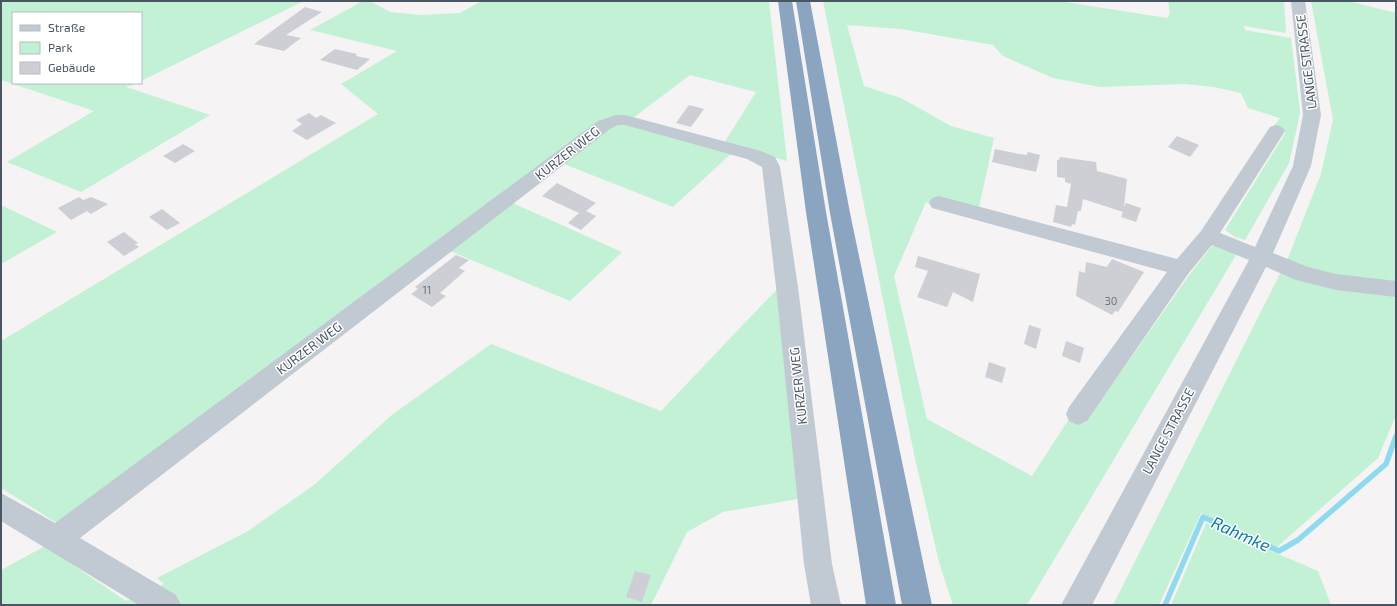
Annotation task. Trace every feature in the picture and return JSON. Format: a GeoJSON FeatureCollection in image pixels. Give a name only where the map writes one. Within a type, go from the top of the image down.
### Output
{"type":"FeatureCollection","features":[{"type":"Feature","properties":{"kind":"highway"},"geometry":{"type":"LineString","coordinates":[[785,1],[817,220],[881,605]]}},
{"type":"Feature","properties":{"kind":"highway"},"geometry":{"type":"LineString","coordinates":[[803,1],[843,228],[917,605]]}},
{"type":"Feature","properties":{"kind":"street","name":"LANGE STRASSE"},"geometry":{"type":"LineString","coordinates":[[1076,605],[1260,257],[1302,166],[1312,115],[1298,1]]}},
{"type":"Feature","properties":{"kind":"street","name":"KURZER WEG"},"geometry":{"type":"LineString","coordinates":[[56,539],[604,125],[616,120],[625,120],[754,155],[768,161],[771,167],[787,288],[818,564],[826,605]]}},
{"type":"Feature","properties":{"kind":"street"},"geometry":{"type":"LineString","coordinates":[[1078,414],[1181,268],[1208,236],[1276,131]]}},
{"type":"Feature","properties":{"kind":"street"},"geometry":{"type":"LineString","coordinates":[[939,203],[1181,268]]}},
{"type":"Feature","properties":{"kind":"street"},"geometry":{"type":"LineString","coordinates":[[1208,236],[1304,274],[1336,282],[1396,289]]}},
{"type":"Feature","properties":{"kind":"street"},"geometry":{"type":"LineString","coordinates":[[1,506],[166,605]]}},
{"type":"Feature","properties":{"kind":"green space"},"geometry":{"type":"Polygon","coordinates":[[[1,1],[304,1],[142,81],[142,12],[12,12],[12,84],[1,80],[1,1]]]}},
{"type":"Feature","properties":{"kind":"green space"},"geometry":{"type":"Polygon","coordinates":[[[363,1],[370,1],[390,12],[422,15],[460,13],[482,1],[769,1],[787,161],[724,143],[756,92],[690,75],[633,118],[621,116],[60,525],[1,488],[1,341],[378,114],[341,84],[397,51],[310,30],[363,1]]]}},
{"type":"Feature","properties":{"kind":"green space"},"geometry":{"type":"Polygon","coordinates":[[[823,1],[1059,1],[1167,18],[1170,14],[1168,1],[1284,1],[1286,33],[1244,26],[1245,30],[1291,38],[1300,111],[1289,163],[1245,240],[1235,237],[1225,230],[1286,132],[1273,127],[1280,118],[1248,108],[1241,93],[1214,87],[1186,84],[1100,87],[1053,78],[1003,56],[993,45],[901,29],[847,25],[864,86],[901,98],[951,126],[994,138],[977,217],[926,202],[894,276],[927,419],[1032,476],[1071,416],[1085,423],[1190,274],[1213,245],[1227,248],[1236,255],[1027,605],[953,605],[939,562],[914,454],[823,1]]]}},
{"type":"Feature","properties":{"kind":"green space"},"geometry":{"type":"Polygon","coordinates":[[[1311,1],[1348,1],[1396,13],[1396,415],[1378,458],[1276,548],[1201,513],[1159,605],[1113,605],[1288,258],[1321,174],[1333,120],[1311,1]]]}},
{"type":"Feature","properties":{"kind":"green space"},"geometry":{"type":"Polygon","coordinates":[[[13,84],[135,84],[126,87],[210,115],[81,192],[7,162],[94,111],[13,84]]]}},
{"type":"Feature","properties":{"kind":"green space"},"geometry":{"type":"Polygon","coordinates":[[[623,123],[733,152],[673,207],[559,162],[603,129],[623,123]]]}},
{"type":"Feature","properties":{"kind":"green space"},"geometry":{"type":"Polygon","coordinates":[[[508,201],[622,252],[570,301],[445,249],[508,201]]]}},
{"type":"Feature","properties":{"kind":"green space"},"geometry":{"type":"Polygon","coordinates":[[[1,205],[57,232],[1,264],[1,205]]]}},
{"type":"Feature","properties":{"kind":"green space"},"geometry":{"type":"Polygon","coordinates":[[[780,286],[803,498],[723,512],[687,532],[651,605],[1,605],[1,570],[45,546],[126,601],[164,584],[157,578],[248,531],[314,485],[393,414],[491,344],[661,411],[780,286]]]}},
{"type":"Feature","properties":{"kind":"green space"},"geometry":{"type":"Polygon","coordinates":[[[1206,523],[1318,571],[1331,605],[1171,605],[1206,523]]]}},
{"type":"Feature","properties":{"kind":"building"},"geometry":{"type":"Polygon","coordinates":[[[305,7],[322,12],[286,35],[301,38],[284,51],[254,44],[305,7]]]}},
{"type":"Feature","properties":{"kind":"building"},"geometry":{"type":"Polygon","coordinates":[[[335,49],[357,54],[356,56],[370,59],[357,70],[320,60],[335,49]]]}},
{"type":"Feature","properties":{"kind":"building"},"geometry":{"type":"Polygon","coordinates":[[[689,105],[704,109],[691,127],[676,123],[689,105]]]}},
{"type":"Feature","properties":{"kind":"building"},"geometry":{"type":"Polygon","coordinates":[[[309,113],[316,118],[321,115],[336,123],[307,140],[292,131],[302,124],[296,120],[309,113]]]}},
{"type":"Feature","properties":{"kind":"building"},"geometry":{"type":"Polygon","coordinates":[[[1177,136],[1199,145],[1190,157],[1168,147],[1177,136]]]}},
{"type":"Feature","properties":{"kind":"building"},"geometry":{"type":"Polygon","coordinates":[[[183,144],[195,151],[175,163],[163,156],[183,144]]]}},
{"type":"Feature","properties":{"kind":"building"},"geometry":{"type":"Polygon","coordinates":[[[995,149],[1019,154],[1027,155],[1028,152],[1040,155],[1036,172],[992,162],[995,149]]]}},
{"type":"Feature","properties":{"kind":"building"},"geometry":{"type":"Polygon","coordinates":[[[1060,157],[1096,162],[1097,171],[1127,179],[1124,207],[1126,203],[1141,208],[1136,222],[1121,217],[1123,212],[1083,199],[1081,211],[1078,211],[1075,225],[1072,224],[1071,227],[1053,222],[1056,205],[1067,207],[1071,184],[1065,182],[1065,178],[1057,177],[1057,160],[1059,160],[1060,157]]]}},
{"type":"Feature","properties":{"kind":"building"},"geometry":{"type":"Polygon","coordinates":[[[557,183],[596,203],[586,211],[596,216],[581,230],[568,223],[579,213],[542,196],[557,183]]]}},
{"type":"Feature","properties":{"kind":"building"},"geometry":{"type":"Polygon","coordinates":[[[79,197],[83,200],[91,197],[108,204],[91,214],[87,211],[71,220],[58,208],[79,197]]]}},
{"type":"Feature","properties":{"kind":"building"},"geometry":{"type":"Polygon","coordinates":[[[162,209],[180,223],[167,230],[149,217],[162,209]]]}},
{"type":"Feature","properties":{"kind":"building"},"geometry":{"type":"Polygon","coordinates":[[[124,232],[138,243],[135,244],[139,247],[124,256],[107,242],[124,232]]]}},
{"type":"Feature","properties":{"kind":"building"},"geometry":{"type":"Polygon","coordinates":[[[456,255],[469,260],[459,268],[465,271],[440,293],[446,296],[432,307],[411,294],[418,289],[415,287],[456,255]]]}},
{"type":"Feature","properties":{"kind":"building"},"geometry":{"type":"Polygon","coordinates":[[[918,256],[980,274],[973,302],[953,292],[947,307],[917,297],[928,271],[915,267],[918,256]]]}},
{"type":"Feature","properties":{"kind":"building"},"geometry":{"type":"Polygon","coordinates":[[[1112,259],[1144,272],[1118,312],[1115,311],[1112,315],[1076,296],[1079,271],[1085,273],[1086,262],[1107,267],[1112,259]]]}},
{"type":"Feature","properties":{"kind":"building"},"geometry":{"type":"Polygon","coordinates":[[[1029,325],[1041,329],[1036,349],[1024,344],[1029,325]]]}},
{"type":"Feature","properties":{"kind":"building"},"geometry":{"type":"Polygon","coordinates":[[[1066,341],[1084,348],[1080,363],[1062,356],[1066,341]]]}},
{"type":"Feature","properties":{"kind":"building"},"geometry":{"type":"Polygon","coordinates":[[[989,362],[1006,368],[1002,383],[985,377],[989,362]]]}},
{"type":"Feature","properties":{"kind":"building"},"geometry":{"type":"Polygon","coordinates":[[[635,571],[651,575],[642,602],[626,597],[635,571]]]}},
{"type":"Feature","properties":{"kind":"waterway","name":"Rahmke"},"geometry":{"type":"LineString","coordinates":[[1165,605],[1203,517],[1279,551],[1298,540],[1386,464],[1396,436]]}}]}
